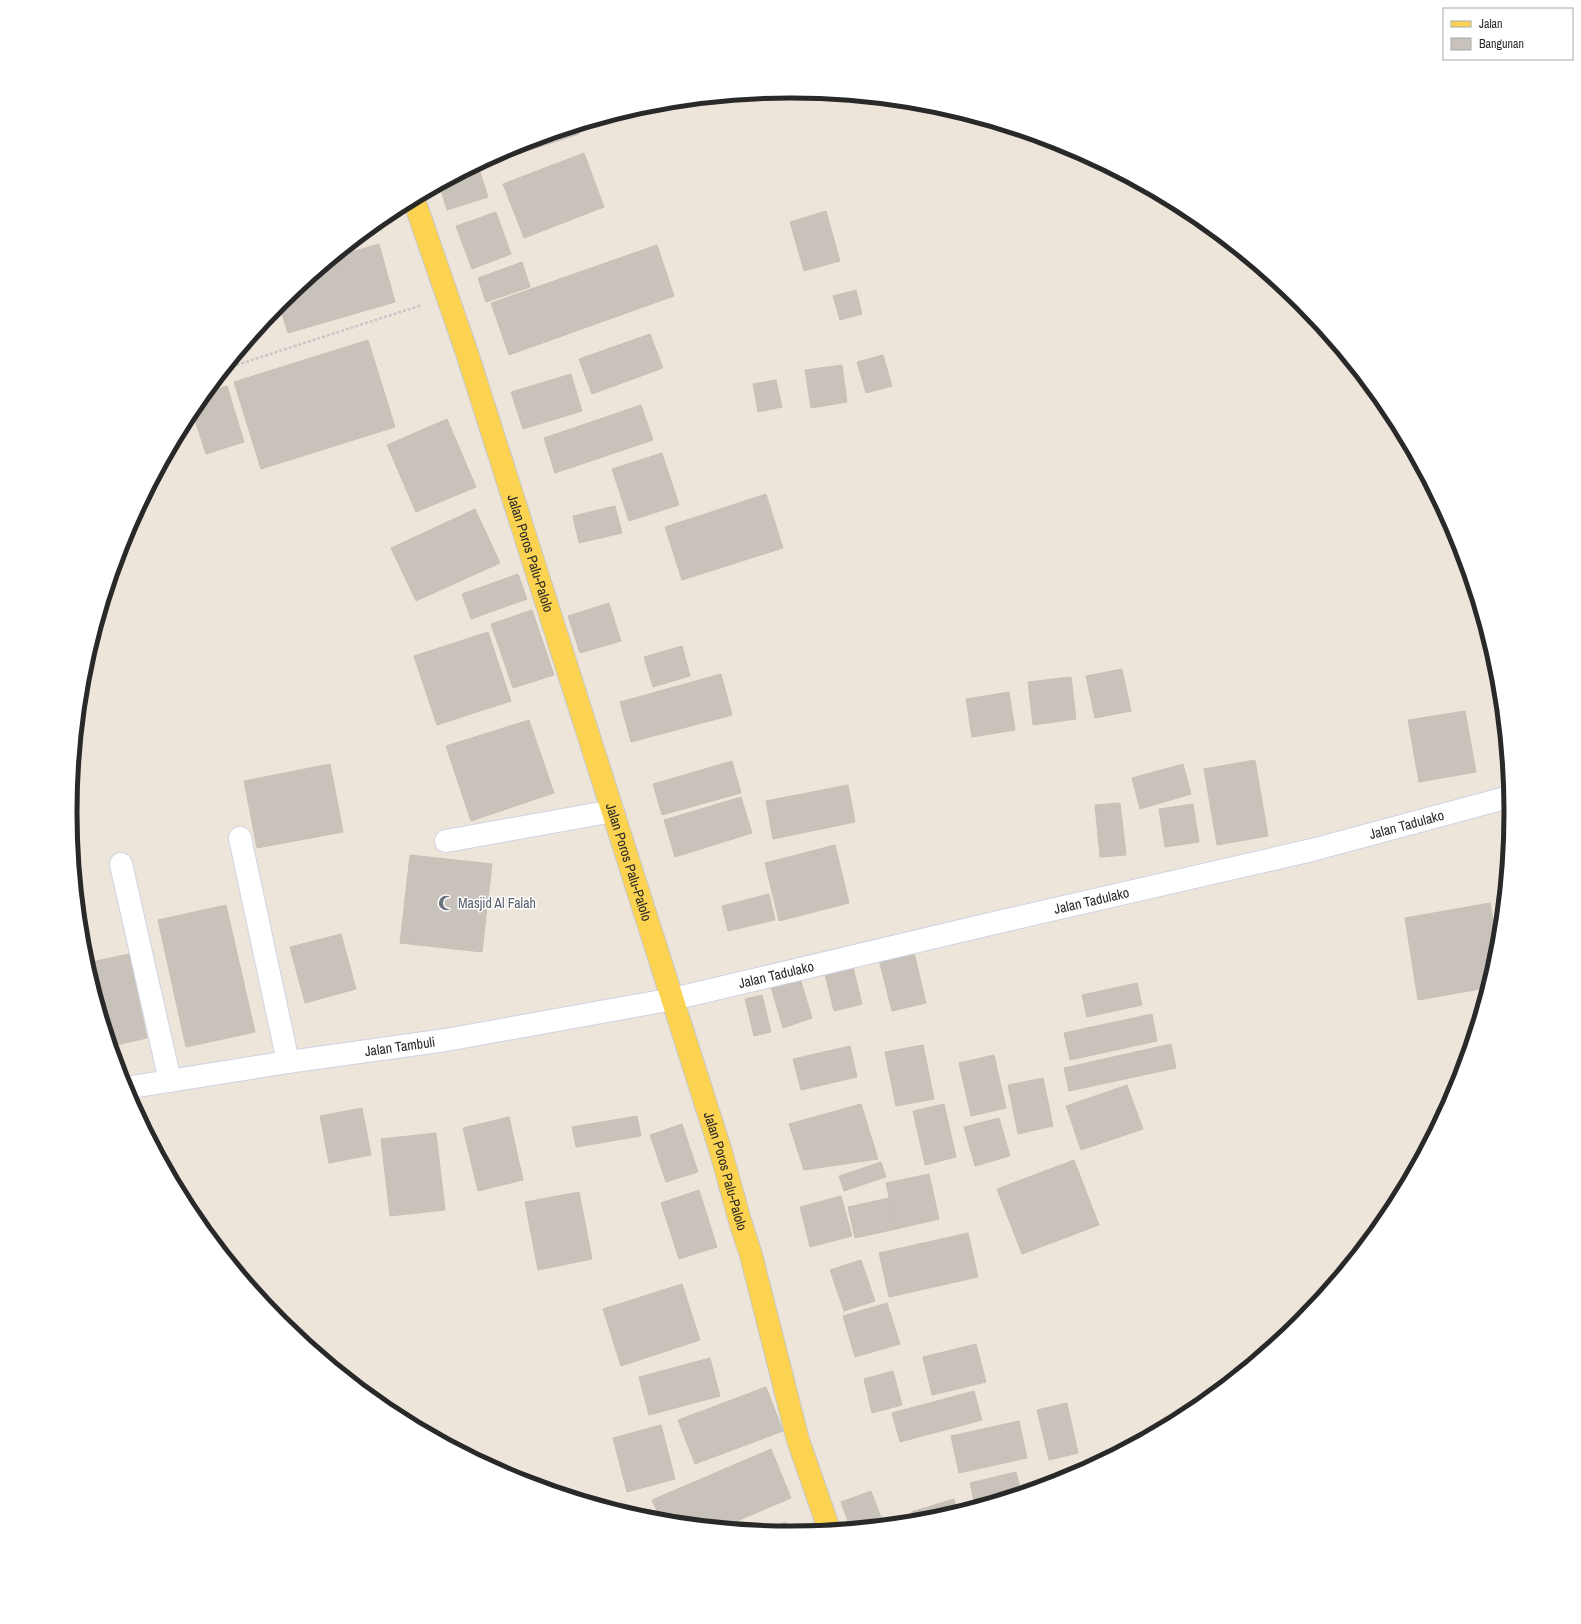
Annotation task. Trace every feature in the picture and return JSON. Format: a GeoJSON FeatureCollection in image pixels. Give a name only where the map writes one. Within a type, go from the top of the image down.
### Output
{"type":"FeatureCollection","features":[{"type":"Feature","properties":{"kind":"main road","name":"Jalan Poros Palu-Palolo"},"geometry":{"type":"LineString","coordinates":[[416,205],[470,360],[721,1152],[751,1255],[798,1440],[827,1524]]}},
{"type":"Feature","properties":{"kind":"street","name":"Jalan Tadulako"},"geometry":{"type":"LineString","coordinates":[[673,999],[1312,850],[1503,799]]}},
{"type":"Feature","properties":{"kind":"street"},"geometry":{"type":"LineString","coordinates":[[446,841],[613,811]]}},
{"type":"Feature","properties":{"kind":"street"},"geometry":{"type":"LineString","coordinates":[[240,838],[288,1062]]}},
{"type":"Feature","properties":{"kind":"street"},"geometry":{"type":"LineString","coordinates":[[121,864],[170,1081]]}},
{"type":"Feature","properties":{"kind":"street","name":"Jalan Tambuli"},"geometry":{"type":"LineString","coordinates":[[132,1087],[288,1062],[446,1040],[673,999]]}},
{"type":"Feature","properties":{"kind":"path"},"geometry":{"type":"LineString","coordinates":[[234,366],[448,297]]}},
{"type":"Feature","properties":{"kind":"building"},"geometry":{"type":"Polygon","coordinates":[[[578,131],[579,134],[512,156],[561,136],[578,131]]]}},
{"type":"Feature","properties":{"kind":"building"},"geometry":{"type":"Polygon","coordinates":[[[584,153],[604,207],[524,238],[503,184],[584,153]]]}},
{"type":"Feature","properties":{"kind":"building"},"geometry":{"type":"Polygon","coordinates":[[[479,170],[488,197],[447,210],[441,190],[479,170]]]}},
{"type":"Feature","properties":{"kind":"building"},"geometry":{"type":"Polygon","coordinates":[[[826,211],[840,261],[804,271],[790,222],[826,211]]]}},
{"type":"Feature","properties":{"kind":"building"},"geometry":{"type":"Polygon","coordinates":[[[496,212],[511,254],[472,269],[456,226],[496,212]]]}},
{"type":"Feature","properties":{"kind":"building"},"geometry":{"type":"Polygon","coordinates":[[[379,244],[395,302],[288,333],[281,312],[347,253],[379,244]]]}},
{"type":"Feature","properties":{"kind":"building"},"geometry":{"type":"Polygon","coordinates":[[[657,245],[674,296],[509,355],[491,303],[657,245]]]}},
{"type":"Feature","properties":{"kind":"building"},"geometry":{"type":"Polygon","coordinates":[[[522,262],[530,287],[486,302],[478,278],[522,262]]]}},
{"type":"Feature","properties":{"kind":"building"},"geometry":{"type":"Polygon","coordinates":[[[856,290],[862,314],[840,320],[833,296],[856,290]]]}},
{"type":"Feature","properties":{"kind":"building"},"geometry":{"type":"Polygon","coordinates":[[[650,334],[663,368],[592,394],[579,359],[650,334]]]}},
{"type":"Feature","properties":{"kind":"building"},"geometry":{"type":"Polygon","coordinates":[[[368,340],[395,427],[261,469],[234,382],[368,340]]]}},
{"type":"Feature","properties":{"kind":"building"},"geometry":{"type":"Polygon","coordinates":[[[883,355],[892,386],[866,393],[857,362],[883,355]]]}},
{"type":"Feature","properties":{"kind":"building"},"geometry":{"type":"Polygon","coordinates":[[[842,365],[847,402],[811,408],[805,370],[842,365]]]}},
{"type":"Feature","properties":{"kind":"building"},"geometry":{"type":"Polygon","coordinates":[[[571,374],[582,411],[523,429],[511,392],[571,374]]]}},
{"type":"Feature","properties":{"kind":"building"},"geometry":{"type":"Polygon","coordinates":[[[776,380],[782,407],[758,412],[753,384],[776,380]]]}},
{"type":"Feature","properties":{"kind":"building"},"geometry":{"type":"Polygon","coordinates":[[[227,386],[244,442],[206,454],[195,420],[216,390],[227,386]]]}},
{"type":"Feature","properties":{"kind":"building"},"geometry":{"type":"Polygon","coordinates":[[[641,405],[653,440],[555,473],[544,438],[641,405]]]}},
{"type":"Feature","properties":{"kind":"building"},"geometry":{"type":"Polygon","coordinates":[[[447,419],[476,487],[416,512],[387,445],[447,419]]]}},
{"type":"Feature","properties":{"kind":"building"},"geometry":{"type":"Polygon","coordinates":[[[662,453],[679,505],[629,521],[612,469],[662,453]]]}},
{"type":"Feature","properties":{"kind":"building"},"geometry":{"type":"Polygon","coordinates":[[[766,494],[783,548],[682,580],[665,527],[766,494]]]}},
{"type":"Feature","properties":{"kind":"building"},"geometry":{"type":"Polygon","coordinates":[[[615,506],[622,533],[579,543],[573,516],[615,506]]]}},
{"type":"Feature","properties":{"kind":"building"},"geometry":{"type":"Polygon","coordinates":[[[475,509],[500,563],[416,601],[391,548],[475,509]]]}},
{"type":"Feature","properties":{"kind":"building"},"geometry":{"type":"Polygon","coordinates":[[[518,574],[527,599],[471,619],[462,594],[518,574]]]}},
{"type":"Feature","properties":{"kind":"building"},"geometry":{"type":"Polygon","coordinates":[[[609,603],[621,641],[580,653],[568,616],[609,603]]]}},
{"type":"Feature","properties":{"kind":"building"},"geometry":{"type":"Polygon","coordinates":[[[532,610],[554,675],[513,688],[491,624],[532,610]]]}},
{"type":"Feature","properties":{"kind":"building"},"geometry":{"type":"Polygon","coordinates":[[[488,632],[511,701],[437,725],[414,656],[488,632]]]}},
{"type":"Feature","properties":{"kind":"building"},"geometry":{"type":"Polygon","coordinates":[[[682,646],[690,676],[653,687],[644,657],[682,646]]]}},
{"type":"Feature","properties":{"kind":"building"},"geometry":{"type":"Polygon","coordinates":[[[1122,669],[1131,711],[1095,718],[1086,676],[1122,669]]]}},
{"type":"Feature","properties":{"kind":"building"},"geometry":{"type":"Polygon","coordinates":[[[721,674],[732,715],[631,742],[620,702],[721,674]]]}},
{"type":"Feature","properties":{"kind":"building"},"geometry":{"type":"Polygon","coordinates":[[[1071,677],[1076,719],[1033,725],[1028,682],[1071,677]]]}},
{"type":"Feature","properties":{"kind":"building"},"geometry":{"type":"Polygon","coordinates":[[[1009,692],[1015,730],[972,737],[966,699],[1009,692]]]}},
{"type":"Feature","properties":{"kind":"building"},"geometry":{"type":"Polygon","coordinates":[[[1465,711],[1476,772],[1419,782],[1408,720],[1465,711]]]}},
{"type":"Feature","properties":{"kind":"building"},"geometry":{"type":"Polygon","coordinates":[[[529,720],[554,793],[471,821],[446,746],[529,720]]]}},
{"type":"Feature","properties":{"kind":"building"},"geometry":{"type":"Polygon","coordinates":[[[1255,760],[1268,836],[1217,845],[1204,769],[1255,760]]]}},
{"type":"Feature","properties":{"kind":"building"},"geometry":{"type":"Polygon","coordinates":[[[732,761],[741,793],[662,815],[653,784],[732,761]]]}},
{"type":"Feature","properties":{"kind":"building"},"geometry":{"type":"Polygon","coordinates":[[[330,764],[343,832],[257,848],[244,781],[330,764]]]}},
{"type":"Feature","properties":{"kind":"building"},"geometry":{"type":"Polygon","coordinates":[[[1183,764],[1191,794],[1140,809],[1132,778],[1183,764]]]}},
{"type":"Feature","properties":{"kind":"building"},"geometry":{"type":"Polygon","coordinates":[[[848,785],[855,822],[773,839],[766,801],[848,785]]]}},
{"type":"Feature","properties":{"kind":"building"},"geometry":{"type":"Polygon","coordinates":[[[741,797],[752,833],[675,857],[664,820],[741,797]]]}},
{"type":"Feature","properties":{"kind":"building"},"geometry":{"type":"Polygon","coordinates":[[[1120,803],[1126,855],[1100,857],[1095,805],[1120,803]]]}},
{"type":"Feature","properties":{"kind":"building"},"geometry":{"type":"Polygon","coordinates":[[[1193,804],[1199,842],[1165,847],[1159,809],[1193,804]]]}},
{"type":"Feature","properties":{"kind":"building"},"geometry":{"type":"Polygon","coordinates":[[[835,845],[849,903],[779,921],[765,863],[835,845]]]}},
{"type":"Feature","properties":{"kind":"building","name":"Masjid Al Falah"},"geometry":{"type":"Polygon","coordinates":[[[410,855],[492,864],[482,952],[400,943],[410,855]]]}},
{"type":"Feature","properties":{"kind":"building"},"geometry":{"type":"Polygon","coordinates":[[[769,894],[775,920],[728,931],[722,906],[769,894]]]}},
{"type":"Feature","properties":{"kind":"building"},"geometry":{"type":"Polygon","coordinates":[[[1490,903],[1494,927],[1482,989],[1418,1000],[1405,918],[1490,903]]]}},
{"type":"Feature","properties":{"kind":"building"},"geometry":{"type":"Polygon","coordinates":[[[226,905],[255,1032],[186,1047],[158,920],[226,905]]]}},
{"type":"Feature","properties":{"kind":"building"},"geometry":{"type":"Polygon","coordinates":[[[341,934],[356,989],[305,1003],[290,947],[341,934]]]}},
{"type":"Feature","properties":{"kind":"building"},"geometry":{"type":"Polygon","coordinates":[[[913,948],[926,1003],[892,1011],[878,956],[913,948]]]}},
{"type":"Feature","properties":{"kind":"building"},"geometry":{"type":"Polygon","coordinates":[[[129,954],[147,1038],[116,1045],[101,997],[93,962],[129,954]]]}},
{"type":"Feature","properties":{"kind":"building"},"geometry":{"type":"Polygon","coordinates":[[[853,967],[862,1004],[834,1011],[825,974],[853,967]]]}},
{"type":"Feature","properties":{"kind":"building"},"geometry":{"type":"Polygon","coordinates":[[[800,978],[812,1018],[783,1028],[771,987],[800,978]]]}},
{"type":"Feature","properties":{"kind":"building"},"geometry":{"type":"Polygon","coordinates":[[[1137,983],[1142,1005],[1087,1017],[1082,995],[1137,983]]]}},
{"type":"Feature","properties":{"kind":"building"},"geometry":{"type":"Polygon","coordinates":[[[762,995],[771,1032],[754,1036],[745,999],[762,995]]]}},
{"type":"Feature","properties":{"kind":"building"},"geometry":{"type":"Polygon","coordinates":[[[1152,1014],[1157,1041],[1070,1060],[1064,1033],[1152,1014]]]}},
{"type":"Feature","properties":{"kind":"building"},"geometry":{"type":"Polygon","coordinates":[[[1171,1044],[1176,1068],[1069,1091],[1064,1068],[1171,1044]]]}},
{"type":"Feature","properties":{"kind":"building"},"geometry":{"type":"Polygon","coordinates":[[[923,1045],[934,1099],[896,1106],[885,1052],[923,1045]]]}},
{"type":"Feature","properties":{"kind":"building"},"geometry":{"type":"Polygon","coordinates":[[[850,1046],[857,1077],[801,1090],[793,1059],[850,1046]]]}},
{"type":"Feature","properties":{"kind":"building"},"geometry":{"type":"Polygon","coordinates":[[[994,1055],[1006,1108],[971,1116],[959,1063],[994,1055]]]}},
{"type":"Feature","properties":{"kind":"building"},"geometry":{"type":"Polygon","coordinates":[[[1043,1078],[1053,1126],[1018,1134],[1008,1085],[1043,1078]]]}},
{"type":"Feature","properties":{"kind":"building"},"geometry":{"type":"Polygon","coordinates":[[[1127,1085],[1143,1129],[1081,1150],[1066,1106],[1127,1085]]]}},
{"type":"Feature","properties":{"kind":"building"},"geometry":{"type":"Polygon","coordinates":[[[861,1104],[878,1159],[804,1170],[789,1124],[861,1104]]]}},
{"type":"Feature","properties":{"kind":"building"},"geometry":{"type":"Polygon","coordinates":[[[944,1104],[956,1157],[925,1165],[913,1111],[944,1104]]]}},
{"type":"Feature","properties":{"kind":"building"},"geometry":{"type":"Polygon","coordinates":[[[362,1108],[371,1155],[329,1163],[320,1116],[362,1108]]]}},
{"type":"Feature","properties":{"kind":"building"},"geometry":{"type":"Polygon","coordinates":[[[637,1116],[641,1136],[576,1147],[572,1127],[637,1116]]]}},
{"type":"Feature","properties":{"kind":"building"},"geometry":{"type":"Polygon","coordinates":[[[509,1117],[523,1180],[478,1191],[463,1128],[509,1117]]]}},
{"type":"Feature","properties":{"kind":"building"},"geometry":{"type":"Polygon","coordinates":[[[999,1118],[1010,1156],[975,1166],[964,1127],[999,1118]]]}},
{"type":"Feature","properties":{"kind":"building"},"geometry":{"type":"Polygon","coordinates":[[[682,1124],[698,1172],[666,1182],[650,1135],[682,1124]]]}},
{"type":"Feature","properties":{"kind":"building"},"geometry":{"type":"Polygon","coordinates":[[[436,1133],[445,1210],[390,1216],[381,1139],[436,1133]]]}},
{"type":"Feature","properties":{"kind":"building"},"geometry":{"type":"Polygon","coordinates":[[[1074,1160],[1099,1225],[1022,1254],[997,1189],[1074,1160]]]}},
{"type":"Feature","properties":{"kind":"building"},"geometry":{"type":"Polygon","coordinates":[[[881,1162],[886,1177],[844,1191],[839,1176],[881,1162]]]}},
{"type":"Feature","properties":{"kind":"building"},"geometry":{"type":"Polygon","coordinates":[[[929,1174],[939,1219],[896,1229],[886,1183],[929,1174]]]}},
{"type":"Feature","properties":{"kind":"building"},"geometry":{"type":"Polygon","coordinates":[[[699,1190],[717,1247],[679,1259],[661,1203],[699,1190]]]}},
{"type":"Feature","properties":{"kind":"building"},"geometry":{"type":"Polygon","coordinates":[[[579,1192],[592,1259],[538,1270],[525,1202],[579,1192]]]}},
{"type":"Feature","properties":{"kind":"building"},"geometry":{"type":"Polygon","coordinates":[[[841,1196],[852,1236],[810,1247],[800,1207],[841,1196]]]}},
{"type":"Feature","properties":{"kind":"building"},"geometry":{"type":"Polygon","coordinates":[[[889,1198],[896,1229],[855,1238],[848,1207],[889,1198]]]}},
{"type":"Feature","properties":{"kind":"building"},"geometry":{"type":"Polygon","coordinates":[[[968,1233],[978,1277],[889,1297],[879,1253],[968,1233]]]}},
{"type":"Feature","properties":{"kind":"building"},"geometry":{"type":"Polygon","coordinates":[[[861,1260],[875,1301],[844,1311],[830,1270],[861,1260]]]}},
{"type":"Feature","properties":{"kind":"building"},"geometry":{"type":"Polygon","coordinates":[[[682,1284],[700,1340],[621,1366],[603,1309],[682,1284]]]}},
{"type":"Feature","properties":{"kind":"building"},"geometry":{"type":"Polygon","coordinates":[[[887,1303],[900,1344],[855,1357],[843,1316],[887,1303]]]}},
{"type":"Feature","properties":{"kind":"building"},"geometry":{"type":"Polygon","coordinates":[[[976,1344],[986,1382],[932,1395],[923,1357],[976,1344]]]}},
{"type":"Feature","properties":{"kind":"building"},"geometry":{"type":"Polygon","coordinates":[[[710,1358],[720,1396],[649,1415],[639,1377],[710,1358]]]}},
{"type":"Feature","properties":{"kind":"building"},"geometry":{"type":"Polygon","coordinates":[[[893,1371],[902,1405],[872,1413],[864,1379],[893,1371]]]}},
{"type":"Feature","properties":{"kind":"building"},"geometry":{"type":"Polygon","coordinates":[[[766,1387],[783,1431],[695,1464],[678,1420],[766,1387]]]}},
{"type":"Feature","properties":{"kind":"building"},"geometry":{"type":"Polygon","coordinates":[[[974,1391],[982,1420],[900,1442],[892,1413],[974,1391]]]}},
{"type":"Feature","properties":{"kind":"building"},"geometry":{"type":"Polygon","coordinates":[[[1067,1403],[1078,1453],[1049,1460],[1037,1410],[1067,1403]]]}},
{"type":"Feature","properties":{"kind":"building"},"geometry":{"type":"Polygon","coordinates":[[[1019,1421],[1027,1458],[959,1473],[951,1436],[1019,1421]]]}},
{"type":"Feature","properties":{"kind":"building"},"geometry":{"type":"Polygon","coordinates":[[[661,1425],[675,1479],[627,1492],[613,1438],[661,1425]]]}},
{"type":"Feature","properties":{"kind":"building"},"geometry":{"type":"Polygon","coordinates":[[[771,1449],[791,1498],[733,1523],[658,1513],[652,1500],[771,1449]]]}},
{"type":"Feature","properties":{"kind":"building"},"geometry":{"type":"Polygon","coordinates":[[[1016,1472],[1020,1488],[974,1501],[970,1483],[1016,1472]]]}},
{"type":"Feature","properties":{"kind":"building"},"geometry":{"type":"Polygon","coordinates":[[[871,1491],[882,1519],[848,1523],[841,1502],[871,1491]]]}},
{"type":"Feature","properties":{"kind":"building"},"geometry":{"type":"Polygon","coordinates":[[[954,1499],[956,1506],[912,1515],[911,1512],[954,1499]]]}},
{"type":"Feature","properties":{"kind":"building"},"geometry":{"type":"Polygon","coordinates":[[[786,1522],[787,1526],[777,1525],[786,1522]]]}},
{"type":"Feature","properties":{"kind":"place","name":"Masjid Al Falah"},"geometry":{"type":"Point","coordinates":[446,903]}}]}
